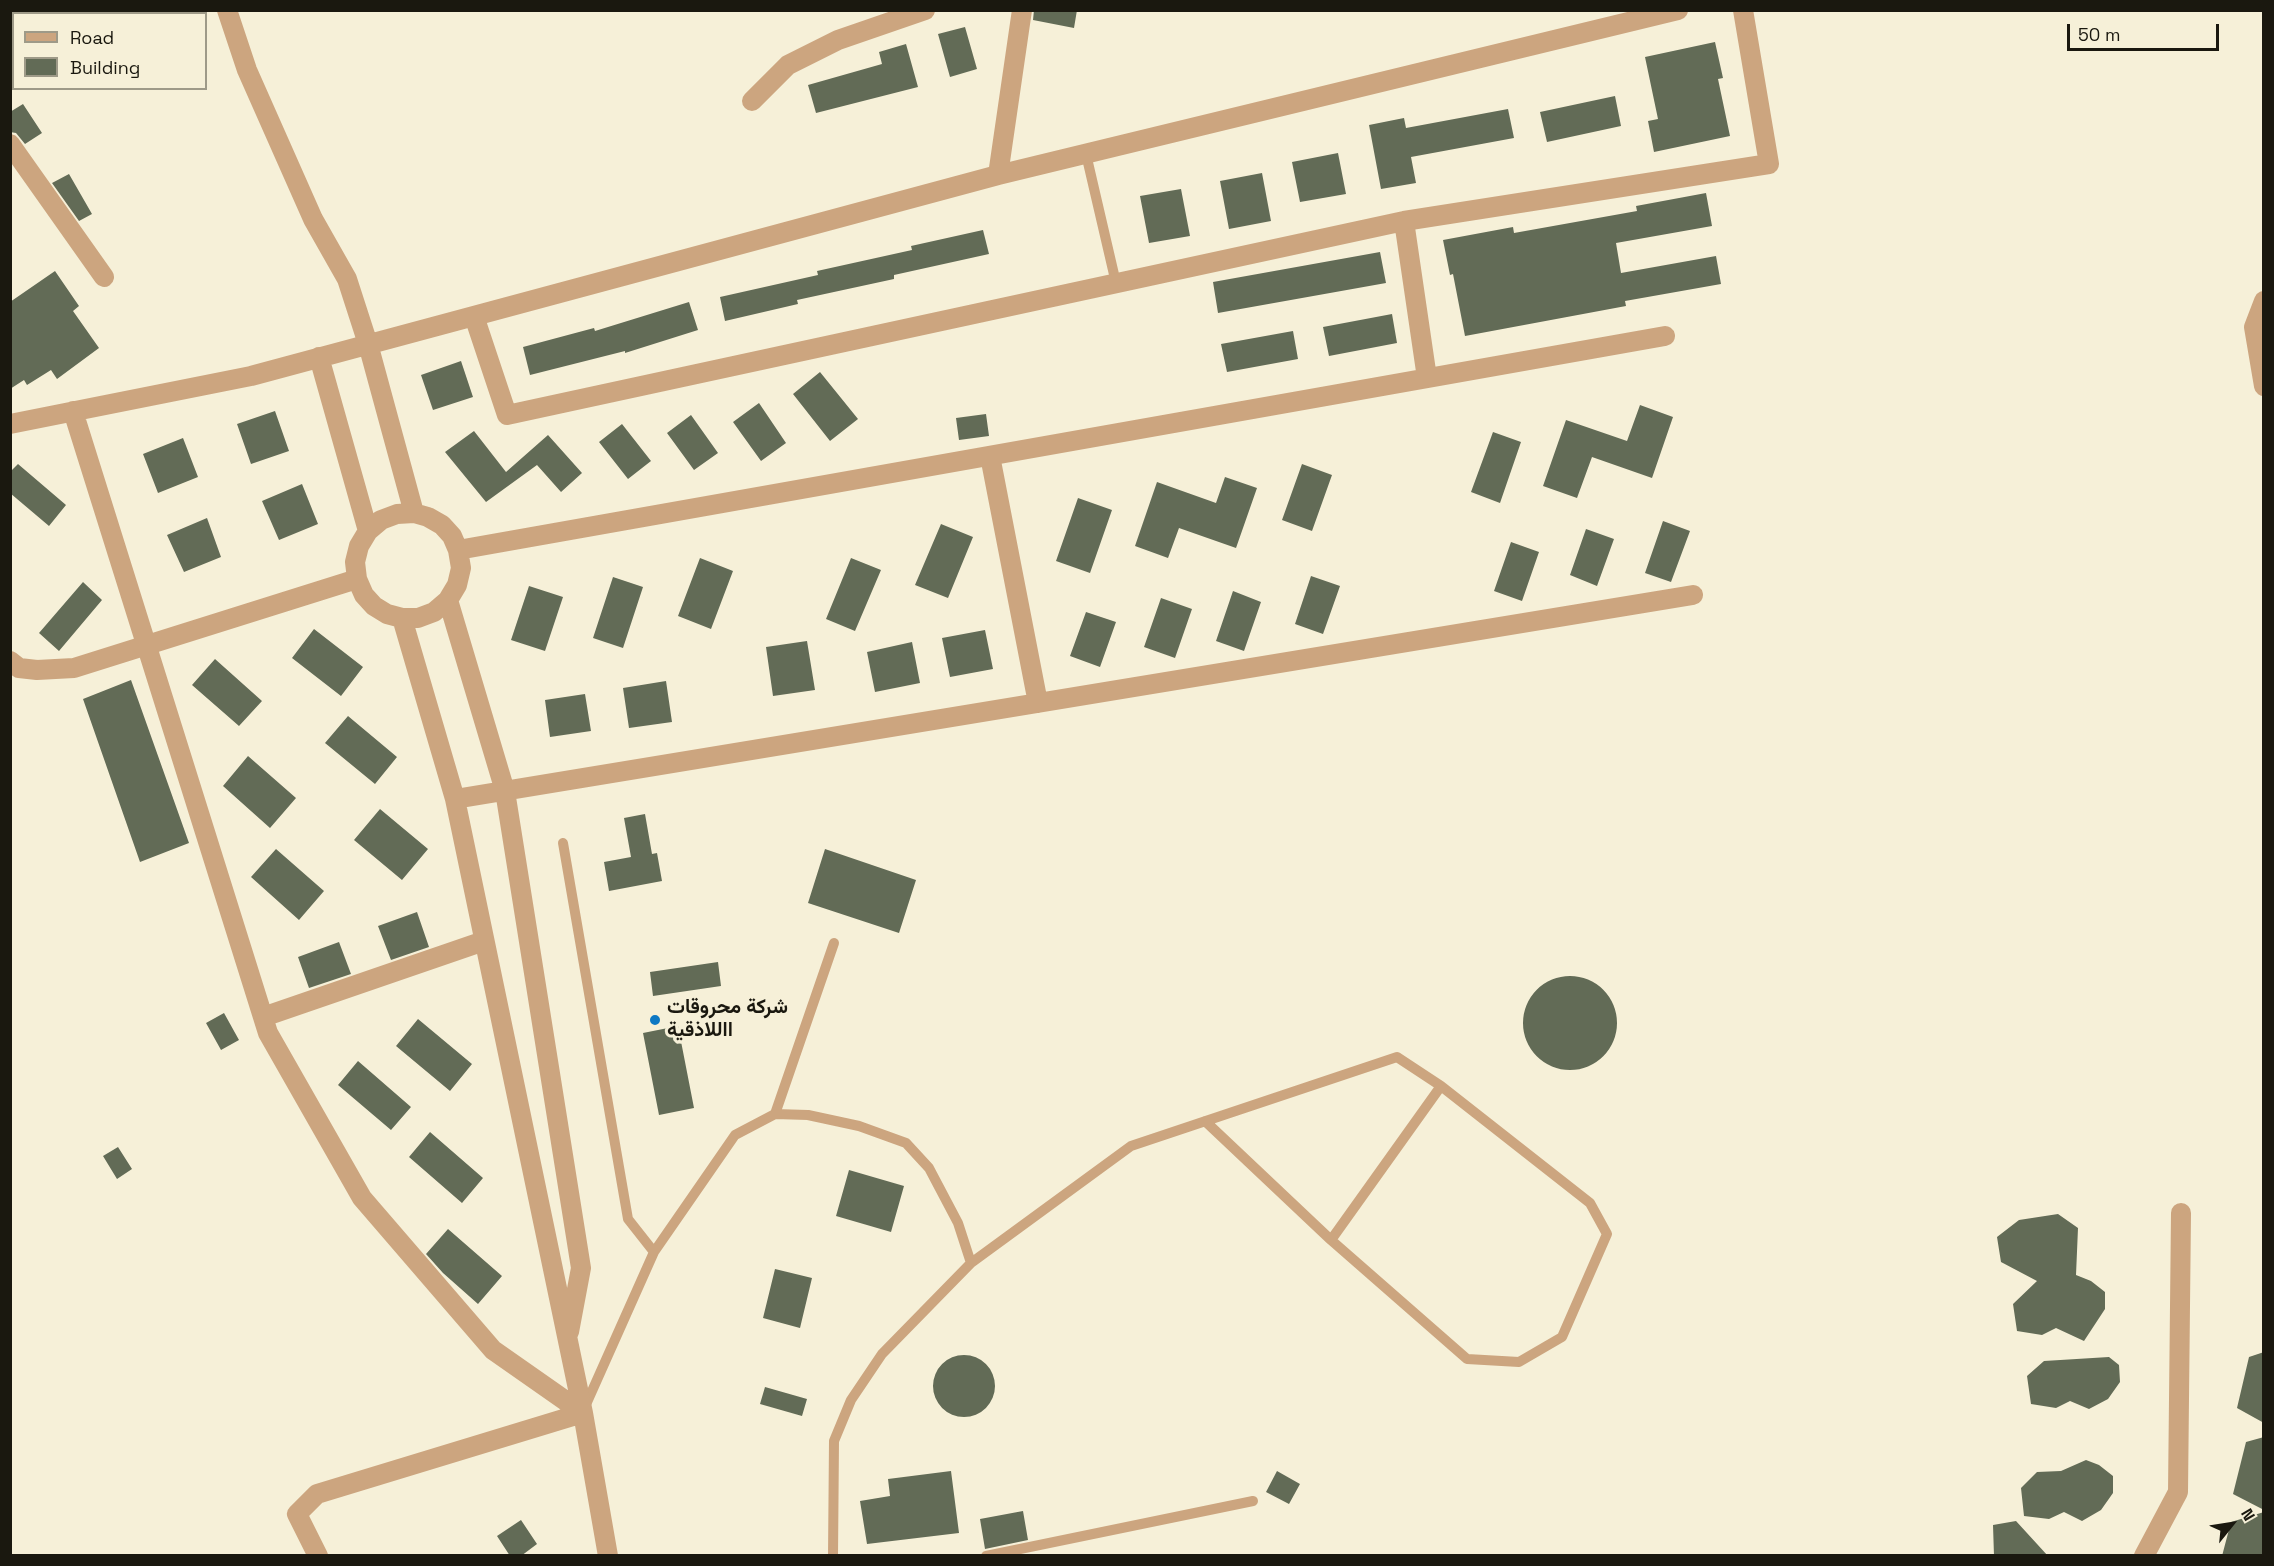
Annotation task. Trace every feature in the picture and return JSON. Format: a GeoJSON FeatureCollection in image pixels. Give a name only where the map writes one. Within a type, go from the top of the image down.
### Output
{"type":"FeatureCollection","features":[{"type":"Feature","properties":{"kind":"street"},"geometry":{"type":"LineString","coordinates":[[227,10],[247,70],[313,219],[347,279],[368,344],[414,513]]}},
{"type":"Feature","properties":{"kind":"street"},"geometry":{"type":"LineString","coordinates":[[752,101],[788,65],[838,40],[926,10]]}},
{"type":"Feature","properties":{"kind":"street"},"geometry":{"type":"LineString","coordinates":[[998,175],[1022,10]]}},
{"type":"Feature","properties":{"kind":"street"},"geometry":{"type":"LineString","coordinates":[[12,419],[73,411],[250,376],[998,175],[1678,10]]}},
{"type":"Feature","properties":{"kind":"street"},"geometry":{"type":"LineString","coordinates":[[474,316],[507,415],[1404,221],[1769,164],[1743,10]]}},
{"type":"Feature","properties":{"kind":"street"},"geometry":{"type":"LineString","coordinates":[[10,144],[104,277]]}},
{"type":"Feature","properties":{"kind":"street"},"geometry":{"type":"LineString","coordinates":[[1404,221],[1427,378]]}},
{"type":"Feature","properties":{"kind":"street"},"geometry":{"type":"LineString","coordinates":[[2264,301],[2254,327],[2264,386]]}},
{"type":"Feature","properties":{"kind":"street"},"geometry":{"type":"LineString","coordinates":[[458,550],[1665,336]]}},
{"type":"Feature","properties":{"kind":"street"},"geometry":{"type":"LineString","coordinates":[[319,357],[368,531]]}},
{"type":"Feature","properties":{"kind":"street"},"geometry":{"type":"LineString","coordinates":[[73,411],[268,1033],[362,1198],[494,1350],[582,1413]]}},
{"type":"Feature","properties":{"kind":"street"},"geometry":{"type":"LineString","coordinates":[[990,456],[1038,703]]}},
{"type":"Feature","properties":{"kind":"street"},"geometry":{"type":"LineString","coordinates":[[414,513],[428,517],[442,525],[452,536],[458,550],[461,568],[457,585],[448,600],[434,612],[418,618],[402,618],[387,614],[374,606],[364,595],[357,579],[355,562],[359,546],[368,531],[381,520],[397,514],[414,513]]}},
{"type":"Feature","properties":{"kind":"street"},"geometry":{"type":"LineString","coordinates":[[10,661],[19,668],[37,670],[74,668],[357,579]]}},
{"type":"Feature","properties":{"kind":"street"},"geometry":{"type":"LineString","coordinates":[[455,799],[1693,595]]}},
{"type":"Feature","properties":{"kind":"street"},"geometry":{"type":"LineString","coordinates":[[448,600],[506,790],[581,1268],[568,1342]]}},
{"type":"Feature","properties":{"kind":"street"},"geometry":{"type":"LineString","coordinates":[[402,618],[455,799],[568,1342],[608,1556]]}},
{"type":"Feature","properties":{"kind":"street"},"geometry":{"type":"LineString","coordinates":[[263,1017],[484,941]]}},
{"type":"Feature","properties":{"kind":"street"},"geometry":{"type":"LineString","coordinates":[[2144,1556],[2178,1492],[2181,1212]]}},
{"type":"Feature","properties":{"kind":"street"},"geometry":{"type":"LineString","coordinates":[[318,1556],[297,1514],[317,1494],[582,1413]]}},
{"type":"Feature","properties":{"kind":"lane"},"geometry":{"type":"LineString","coordinates":[[1086,154],[1116,283]]}},
{"type":"Feature","properties":{"kind":"lane"},"geometry":{"type":"LineString","coordinates":[[563,843],[628,1219],[654,1252]]}},
{"type":"Feature","properties":{"kind":"lane"},"geometry":{"type":"LineString","coordinates":[[775,1114],[834,943]]}},
{"type":"Feature","properties":{"kind":"lane"},"geometry":{"type":"LineString","coordinates":[[833,1556],[834,1441],[851,1400],[882,1354],[971,1263],[1131,1146],[1205,1121],[1397,1057],[1441,1086],[1590,1203],[1607,1234],[1562,1337],[1519,1362],[1467,1359],[1331,1240],[1205,1121]]}},
{"type":"Feature","properties":{"kind":"lane"},"geometry":{"type":"LineString","coordinates":[[1331,1240],[1441,1086]]}},
{"type":"Feature","properties":{"kind":"lane"},"geometry":{"type":"LineString","coordinates":[[582,1413],[654,1252],[735,1135],[775,1114],[808,1115],[859,1126],[906,1143],[929,1168],[958,1223],[971,1263]]}},
{"type":"Feature","properties":{"kind":"lane"},"geometry":{"type":"LineString","coordinates":[[986,1556],[1253,1501]]}},
{"type":"Feature","properties":{"kind":"building"},"geometry":{"type":"Polygon","coordinates":[[[1034,10],[1077,10],[1074,28],[1033,20],[1034,10]]]}},
{"type":"Feature","properties":{"kind":"building"},"geometry":{"type":"Polygon","coordinates":[[[965,27],[977,69],[950,77],[938,34],[965,27]]]}},
{"type":"Feature","properties":{"kind":"building"},"geometry":{"type":"Polygon","coordinates":[[[1715,42],[1723,78],[1718,79],[1730,136],[1654,152],[1648,121],[1658,119],[1645,57],[1715,42]]]}},
{"type":"Feature","properties":{"kind":"building"},"geometry":{"type":"Polygon","coordinates":[[[906,44],[918,87],[816,113],[808,85],[882,64],[879,52],[906,44]]]}},
{"type":"Feature","properties":{"kind":"building"},"geometry":{"type":"Polygon","coordinates":[[[1615,96],[1621,126],[1547,142],[1540,112],[1615,96]]]}},
{"type":"Feature","properties":{"kind":"building"},"geometry":{"type":"Polygon","coordinates":[[[23,104],[42,133],[25,144],[16,133],[10,132],[10,112],[23,104]]]}},
{"type":"Feature","properties":{"kind":"building"},"geometry":{"type":"Polygon","coordinates":[[[1508,109],[1514,138],[1411,157],[1416,183],[1381,189],[1369,125],[1404,118],[1406,128],[1508,109]]]}},
{"type":"Feature","properties":{"kind":"building"},"geometry":{"type":"Polygon","coordinates":[[[1338,153],[1346,194],[1300,202],[1292,162],[1338,153]]]}},
{"type":"Feature","properties":{"kind":"building"},"geometry":{"type":"Polygon","coordinates":[[[1262,173],[1271,221],[1229,229],[1220,181],[1262,173]]]}},
{"type":"Feature","properties":{"kind":"building"},"geometry":{"type":"Polygon","coordinates":[[[69,174],[92,214],[79,221],[52,183],[69,174]]]}},
{"type":"Feature","properties":{"kind":"building"},"geometry":{"type":"Polygon","coordinates":[[[1181,189],[1190,236],[1149,243],[1140,196],[1181,189]]]}},
{"type":"Feature","properties":{"kind":"building"},"geometry":{"type":"Polygon","coordinates":[[[1706,193],[1712,226],[1616,243],[1621,273],[1716,256],[1721,284],[1625,301],[1626,306],[1465,336],[1453,274],[1450,275],[1443,240],[1513,227],[1514,233],[1637,211],[1636,206],[1706,193]]]}},
{"type":"Feature","properties":{"kind":"building"},"geometry":{"type":"Polygon","coordinates":[[[983,230],[989,254],[894,275],[894,279],[797,300],[798,304],[725,321],[720,297],[818,275],[817,271],[912,250],[911,246],[983,230]]]}},
{"type":"Feature","properties":{"kind":"building"},"geometry":{"type":"Polygon","coordinates":[[[1380,252],[1386,283],[1218,313],[1213,282],[1380,252]]]}},
{"type":"Feature","properties":{"kind":"building"},"geometry":{"type":"Polygon","coordinates":[[[55,271],[79,306],[73,311],[99,348],[57,379],[51,370],[27,385],[24,380],[10,389],[10,302],[55,271]]]}},
{"type":"Feature","properties":{"kind":"building"},"geometry":{"type":"Polygon","coordinates":[[[689,302],[698,330],[625,353],[625,351],[530,375],[523,347],[594,328],[595,331],[689,302]]]}},
{"type":"Feature","properties":{"kind":"building"},"geometry":{"type":"Polygon","coordinates":[[[1392,314],[1397,343],[1329,356],[1323,327],[1392,314]]]}},
{"type":"Feature","properties":{"kind":"building"},"geometry":{"type":"Polygon","coordinates":[[[1293,331],[1298,359],[1227,372],[1221,344],[1293,331]]]}},
{"type":"Feature","properties":{"kind":"building"},"geometry":{"type":"Polygon","coordinates":[[[461,361],[473,397],[433,410],[421,375],[461,361]]]}},
{"type":"Feature","properties":{"kind":"building"},"geometry":{"type":"Polygon","coordinates":[[[820,372],[858,419],[830,441],[793,394],[820,372]]]}},
{"type":"Feature","properties":{"kind":"building"},"geometry":{"type":"Polygon","coordinates":[[[759,403],[786,443],[761,461],[733,422],[759,403]]]}},
{"type":"Feature","properties":{"kind":"building"},"geometry":{"type":"Polygon","coordinates":[[[1640,405],[1673,417],[1652,478],[1592,457],[1577,498],[1543,486],[1566,420],[1627,441],[1640,405]]]}},
{"type":"Feature","properties":{"kind":"building"},"geometry":{"type":"Polygon","coordinates":[[[275,411],[289,451],[251,464],[237,424],[275,411]]]}},
{"type":"Feature","properties":{"kind":"building"},"geometry":{"type":"Polygon","coordinates":[[[986,414],[989,436],[959,440],[956,418],[986,414]]]}},
{"type":"Feature","properties":{"kind":"building"},"geometry":{"type":"Polygon","coordinates":[[[691,415],[718,453],[694,470],[667,433],[691,415]]]}},
{"type":"Feature","properties":{"kind":"building"},"geometry":{"type":"Polygon","coordinates":[[[622,424],[651,461],[628,479],[599,442],[622,424]]]}},
{"type":"Feature","properties":{"kind":"building"},"geometry":{"type":"Polygon","coordinates":[[[474,431],[506,472],[548,435],[582,473],[561,492],[537,465],[486,502],[445,452],[474,431]]]}},
{"type":"Feature","properties":{"kind":"building"},"geometry":{"type":"Polygon","coordinates":[[[1493,432],[1521,442],[1500,503],[1471,492],[1493,432]]]}},
{"type":"Feature","properties":{"kind":"building"},"geometry":{"type":"Polygon","coordinates":[[[183,438],[198,477],[158,493],[143,454],[183,438]]]}},
{"type":"Feature","properties":{"kind":"building"},"geometry":{"type":"Polygon","coordinates":[[[18,464],[66,505],[49,526],[10,493],[10,472],[18,464]]]}},
{"type":"Feature","properties":{"kind":"building"},"geometry":{"type":"Polygon","coordinates":[[[1302,464],[1332,475],[1312,531],[1282,520],[1302,464]]]}},
{"type":"Feature","properties":{"kind":"building"},"geometry":{"type":"Polygon","coordinates":[[[1225,477],[1257,488],[1236,548],[1179,528],[1168,558],[1135,546],[1157,482],[1216,503],[1225,477]]]}},
{"type":"Feature","properties":{"kind":"building"},"geometry":{"type":"Polygon","coordinates":[[[302,484],[318,524],[279,540],[262,501],[302,484]]]}},
{"type":"Feature","properties":{"kind":"building"},"geometry":{"type":"Polygon","coordinates":[[[1078,498],[1112,510],[1090,573],[1056,561],[1078,498]]]}},
{"type":"Feature","properties":{"kind":"building"},"geometry":{"type":"Polygon","coordinates":[[[207,518],[221,557],[184,572],[167,535],[207,518]]]}},
{"type":"Feature","properties":{"kind":"building"},"geometry":{"type":"Polygon","coordinates":[[[1663,521],[1690,531],[1671,582],[1645,573],[1663,521]]]}},
{"type":"Feature","properties":{"kind":"building"},"geometry":{"type":"Polygon","coordinates":[[[941,524],[973,537],[948,598],[915,585],[941,524]]]}},
{"type":"Feature","properties":{"kind":"building"},"geometry":{"type":"Polygon","coordinates":[[[1586,529],[1614,539],[1597,586],[1570,575],[1586,529]]]}},
{"type":"Feature","properties":{"kind":"building"},"geometry":{"type":"Polygon","coordinates":[[[1511,542],[1539,552],[1522,601],[1494,591],[1511,542]]]}},
{"type":"Feature","properties":{"kind":"building"},"geometry":{"type":"Polygon","coordinates":[[[700,558],[733,571],[711,629],[678,616],[700,558]]]}},
{"type":"Feature","properties":{"kind":"building"},"geometry":{"type":"Polygon","coordinates":[[[851,558],[881,570],[855,631],[826,619],[851,558]]]}},
{"type":"Feature","properties":{"kind":"building"},"geometry":{"type":"Polygon","coordinates":[[[1311,576],[1340,586],[1323,634],[1295,624],[1311,576]]]}},
{"type":"Feature","properties":{"kind":"building"},"geometry":{"type":"Polygon","coordinates":[[[613,577],[643,587],[623,648],[593,638],[613,577]]]}},
{"type":"Feature","properties":{"kind":"building"},"geometry":{"type":"Polygon","coordinates":[[[83,582],[102,600],[59,651],[39,633],[83,582]]]}},
{"type":"Feature","properties":{"kind":"building"},"geometry":{"type":"Polygon","coordinates":[[[529,586],[563,597],[545,651],[511,640],[529,586]]]}},
{"type":"Feature","properties":{"kind":"building"},"geometry":{"type":"Polygon","coordinates":[[[1233,591],[1261,602],[1244,651],[1216,641],[1233,591]]]}},
{"type":"Feature","properties":{"kind":"building"},"geometry":{"type":"Polygon","coordinates":[[[1161,598],[1192,609],[1175,658],[1144,647],[1161,598]]]}},
{"type":"Feature","properties":{"kind":"building"},"geometry":{"type":"Polygon","coordinates":[[[1086,612],[1116,622],[1100,667],[1070,656],[1086,612]]]}},
{"type":"Feature","properties":{"kind":"building"},"geometry":{"type":"Polygon","coordinates":[[[314,629],[363,667],[341,696],[292,658],[314,629]]]}},
{"type":"Feature","properties":{"kind":"building"},"geometry":{"type":"Polygon","coordinates":[[[985,630],[993,669],[950,677],[942,638],[985,630]]]}},
{"type":"Feature","properties":{"kind":"building"},"geometry":{"type":"Polygon","coordinates":[[[807,641],[815,690],[773,696],[766,647],[807,641]]]}},
{"type":"Feature","properties":{"kind":"building"},"geometry":{"type":"Polygon","coordinates":[[[912,642],[920,683],[875,692],[867,652],[912,642]]]}},
{"type":"Feature","properties":{"kind":"building"},"geometry":{"type":"Polygon","coordinates":[[[215,659],[262,701],[239,726],[192,685],[215,659]]]}},
{"type":"Feature","properties":{"kind":"building"},"geometry":{"type":"Polygon","coordinates":[[[131,680],[189,843],[140,862],[83,699],[131,680]]]}},
{"type":"Feature","properties":{"kind":"building"},"geometry":{"type":"Polygon","coordinates":[[[666,681],[672,722],[629,728],[623,688],[666,681]]]}},
{"type":"Feature","properties":{"kind":"building"},"geometry":{"type":"Polygon","coordinates":[[[585,694],[591,731],[550,737],[545,700],[585,694]]]}},
{"type":"Feature","properties":{"kind":"building"},"geometry":{"type":"Polygon","coordinates":[[[348,716],[397,757],[375,784],[325,743],[348,716]]]}},
{"type":"Feature","properties":{"kind":"building"},"geometry":{"type":"Polygon","coordinates":[[[248,756],[296,798],[270,828],[223,786],[248,756]]]}},
{"type":"Feature","properties":{"kind":"building"},"geometry":{"type":"Polygon","coordinates":[[[380,809],[428,849],[402,880],[354,840],[380,809]]]}},
{"type":"Feature","properties":{"kind":"building"},"geometry":{"type":"Polygon","coordinates":[[[645,814],[652,854],[657,853],[662,881],[609,891],[604,862],[631,857],[624,818],[645,814]]]}},
{"type":"Feature","properties":{"kind":"building"},"geometry":{"type":"Polygon","coordinates":[[[276,849],[324,891],[299,920],[251,877],[276,849]]]}},
{"type":"Feature","properties":{"kind":"building"},"geometry":{"type":"Polygon","coordinates":[[[825,849],[916,880],[899,933],[808,903],[825,849]]]}},
{"type":"Feature","properties":{"kind":"building"},"geometry":{"type":"Polygon","coordinates":[[[417,912],[429,947],[391,960],[378,926],[417,912]]]}},
{"type":"Feature","properties":{"kind":"building"},"geometry":{"type":"Polygon","coordinates":[[[339,942],[351,974],[309,988],[298,957],[339,942]]]}},
{"type":"Feature","properties":{"kind":"building"},"geometry":{"type":"Polygon","coordinates":[[[718,962],[721,986],[653,996],[650,972],[718,962]]]}},
{"type":"Feature","properties":{"kind":"building"},"geometry":{"type":"Polygon","coordinates":[[[1570,976],[1588,979],[1603,990],[1614,1005],[1617,1023],[1614,1041],[1603,1056],[1588,1067],[1570,1070],[1552,1067],[1537,1056],[1526,1041],[1523,1023],[1526,1005],[1537,990],[1552,979],[1570,976]]]}},
{"type":"Feature","properties":{"kind":"building"},"geometry":{"type":"Polygon","coordinates":[[[224,1013],[239,1040],[221,1050],[206,1023],[224,1013]]]}},
{"type":"Feature","properties":{"kind":"building"},"geometry":{"type":"Polygon","coordinates":[[[418,1019],[472,1064],[450,1091],[396,1046],[418,1019]]]}},
{"type":"Feature","properties":{"kind":"building"},"geometry":{"type":"Polygon","coordinates":[[[678,1026],[694,1108],[659,1115],[643,1033],[678,1026]]]}},
{"type":"Feature","properties":{"kind":"building"},"geometry":{"type":"Polygon","coordinates":[[[358,1061],[411,1107],[391,1130],[338,1085],[358,1061]]]}},
{"type":"Feature","properties":{"kind":"building"},"geometry":{"type":"Polygon","coordinates":[[[430,1132],[483,1178],[462,1203],[409,1157],[430,1132]]]}},
{"type":"Feature","properties":{"kind":"building"},"geometry":{"type":"Polygon","coordinates":[[[118,1147],[132,1169],[117,1179],[103,1156],[118,1147]]]}},
{"type":"Feature","properties":{"kind":"building"},"geometry":{"type":"Polygon","coordinates":[[[849,1170],[904,1186],[891,1232],[836,1216],[849,1170]]]}},
{"type":"Feature","properties":{"kind":"building"},"geometry":{"type":"Polygon","coordinates":[[[2058,1214],[2078,1228],[2076,1275],[2091,1281],[2105,1292],[2105,1309],[2084,1341],[2056,1328],[2042,1335],[2017,1331],[2013,1304],[2037,1281],[2001,1262],[1997,1237],[2019,1220],[2058,1214]]]}},
{"type":"Feature","properties":{"kind":"building"},"geometry":{"type":"Polygon","coordinates":[[[448,1229],[502,1276],[478,1304],[443,1273],[426,1254],[448,1229]]]}},
{"type":"Feature","properties":{"kind":"building"},"geometry":{"type":"Polygon","coordinates":[[[775,1269],[812,1278],[800,1328],[763,1318],[775,1269]]]}},
{"type":"Feature","properties":{"kind":"building"},"geometry":{"type":"Polygon","coordinates":[[[2264,1352],[2264,1423],[2237,1408],[2249,1357],[2264,1352]]]}},
{"type":"Feature","properties":{"kind":"building"},"geometry":{"type":"Polygon","coordinates":[[[964,1355],[976,1357],[986,1364],[993,1374],[995,1386],[993,1398],[986,1408],[976,1415],[964,1417],[952,1415],[942,1408],[935,1398],[933,1386],[935,1374],[942,1364],[952,1357],[964,1355]]]}},
{"type":"Feature","properties":{"kind":"building"},"geometry":{"type":"Polygon","coordinates":[[[2109,1357],[2119,1365],[2120,1382],[2108,1399],[2089,1409],[2070,1401],[2056,1408],[2031,1404],[2027,1376],[2044,1361],[2109,1357]]]}},
{"type":"Feature","properties":{"kind":"building"},"geometry":{"type":"Polygon","coordinates":[[[765,1387],[807,1399],[802,1416],[760,1404],[765,1387]]]}},
{"type":"Feature","properties":{"kind":"building"},"geometry":{"type":"Polygon","coordinates":[[[2264,1437],[2264,1510],[2233,1494],[2246,1442],[2264,1437]]]}},
{"type":"Feature","properties":{"kind":"building"},"geometry":{"type":"Polygon","coordinates":[[[2086,1460],[2099,1465],[2113,1476],[2113,1493],[2101,1510],[2082,1521],[2064,1512],[2049,1519],[2024,1516],[2021,1488],[2037,1472],[2061,1471],[2086,1460]]]}},
{"type":"Feature","properties":{"kind":"building"},"geometry":{"type":"Polygon","coordinates":[[[951,1471],[959,1533],[867,1544],[860,1501],[890,1496],[888,1479],[951,1471]]]}},
{"type":"Feature","properties":{"kind":"building"},"geometry":{"type":"Polygon","coordinates":[[[1277,1471],[1300,1484],[1289,1504],[1266,1492],[1277,1471]]]}},
{"type":"Feature","properties":{"kind":"building"},"geometry":{"type":"Polygon","coordinates":[[[1023,1511],[1028,1540],[985,1549],[980,1519],[1023,1511]]]}},
{"type":"Feature","properties":{"kind":"building"},"geometry":{"type":"Polygon","coordinates":[[[2264,1512],[2264,1556],[2222,1556],[2231,1522],[2264,1512]]]}},
{"type":"Feature","properties":{"kind":"building"},"geometry":{"type":"Polygon","coordinates":[[[521,1520],[537,1544],[521,1556],[510,1556],[497,1536],[521,1520]]]}},
{"type":"Feature","properties":{"kind":"building"},"geometry":{"type":"Polygon","coordinates":[[[2016,1521],[2048,1556],[1994,1556],[1993,1525],[2016,1521]]]}},
{"type":"Feature","properties":{"kind":"place","name":"شركة محروقات االلاذقية"},"geometry":{"type":"Point","coordinates":[655,1020]}}]}
